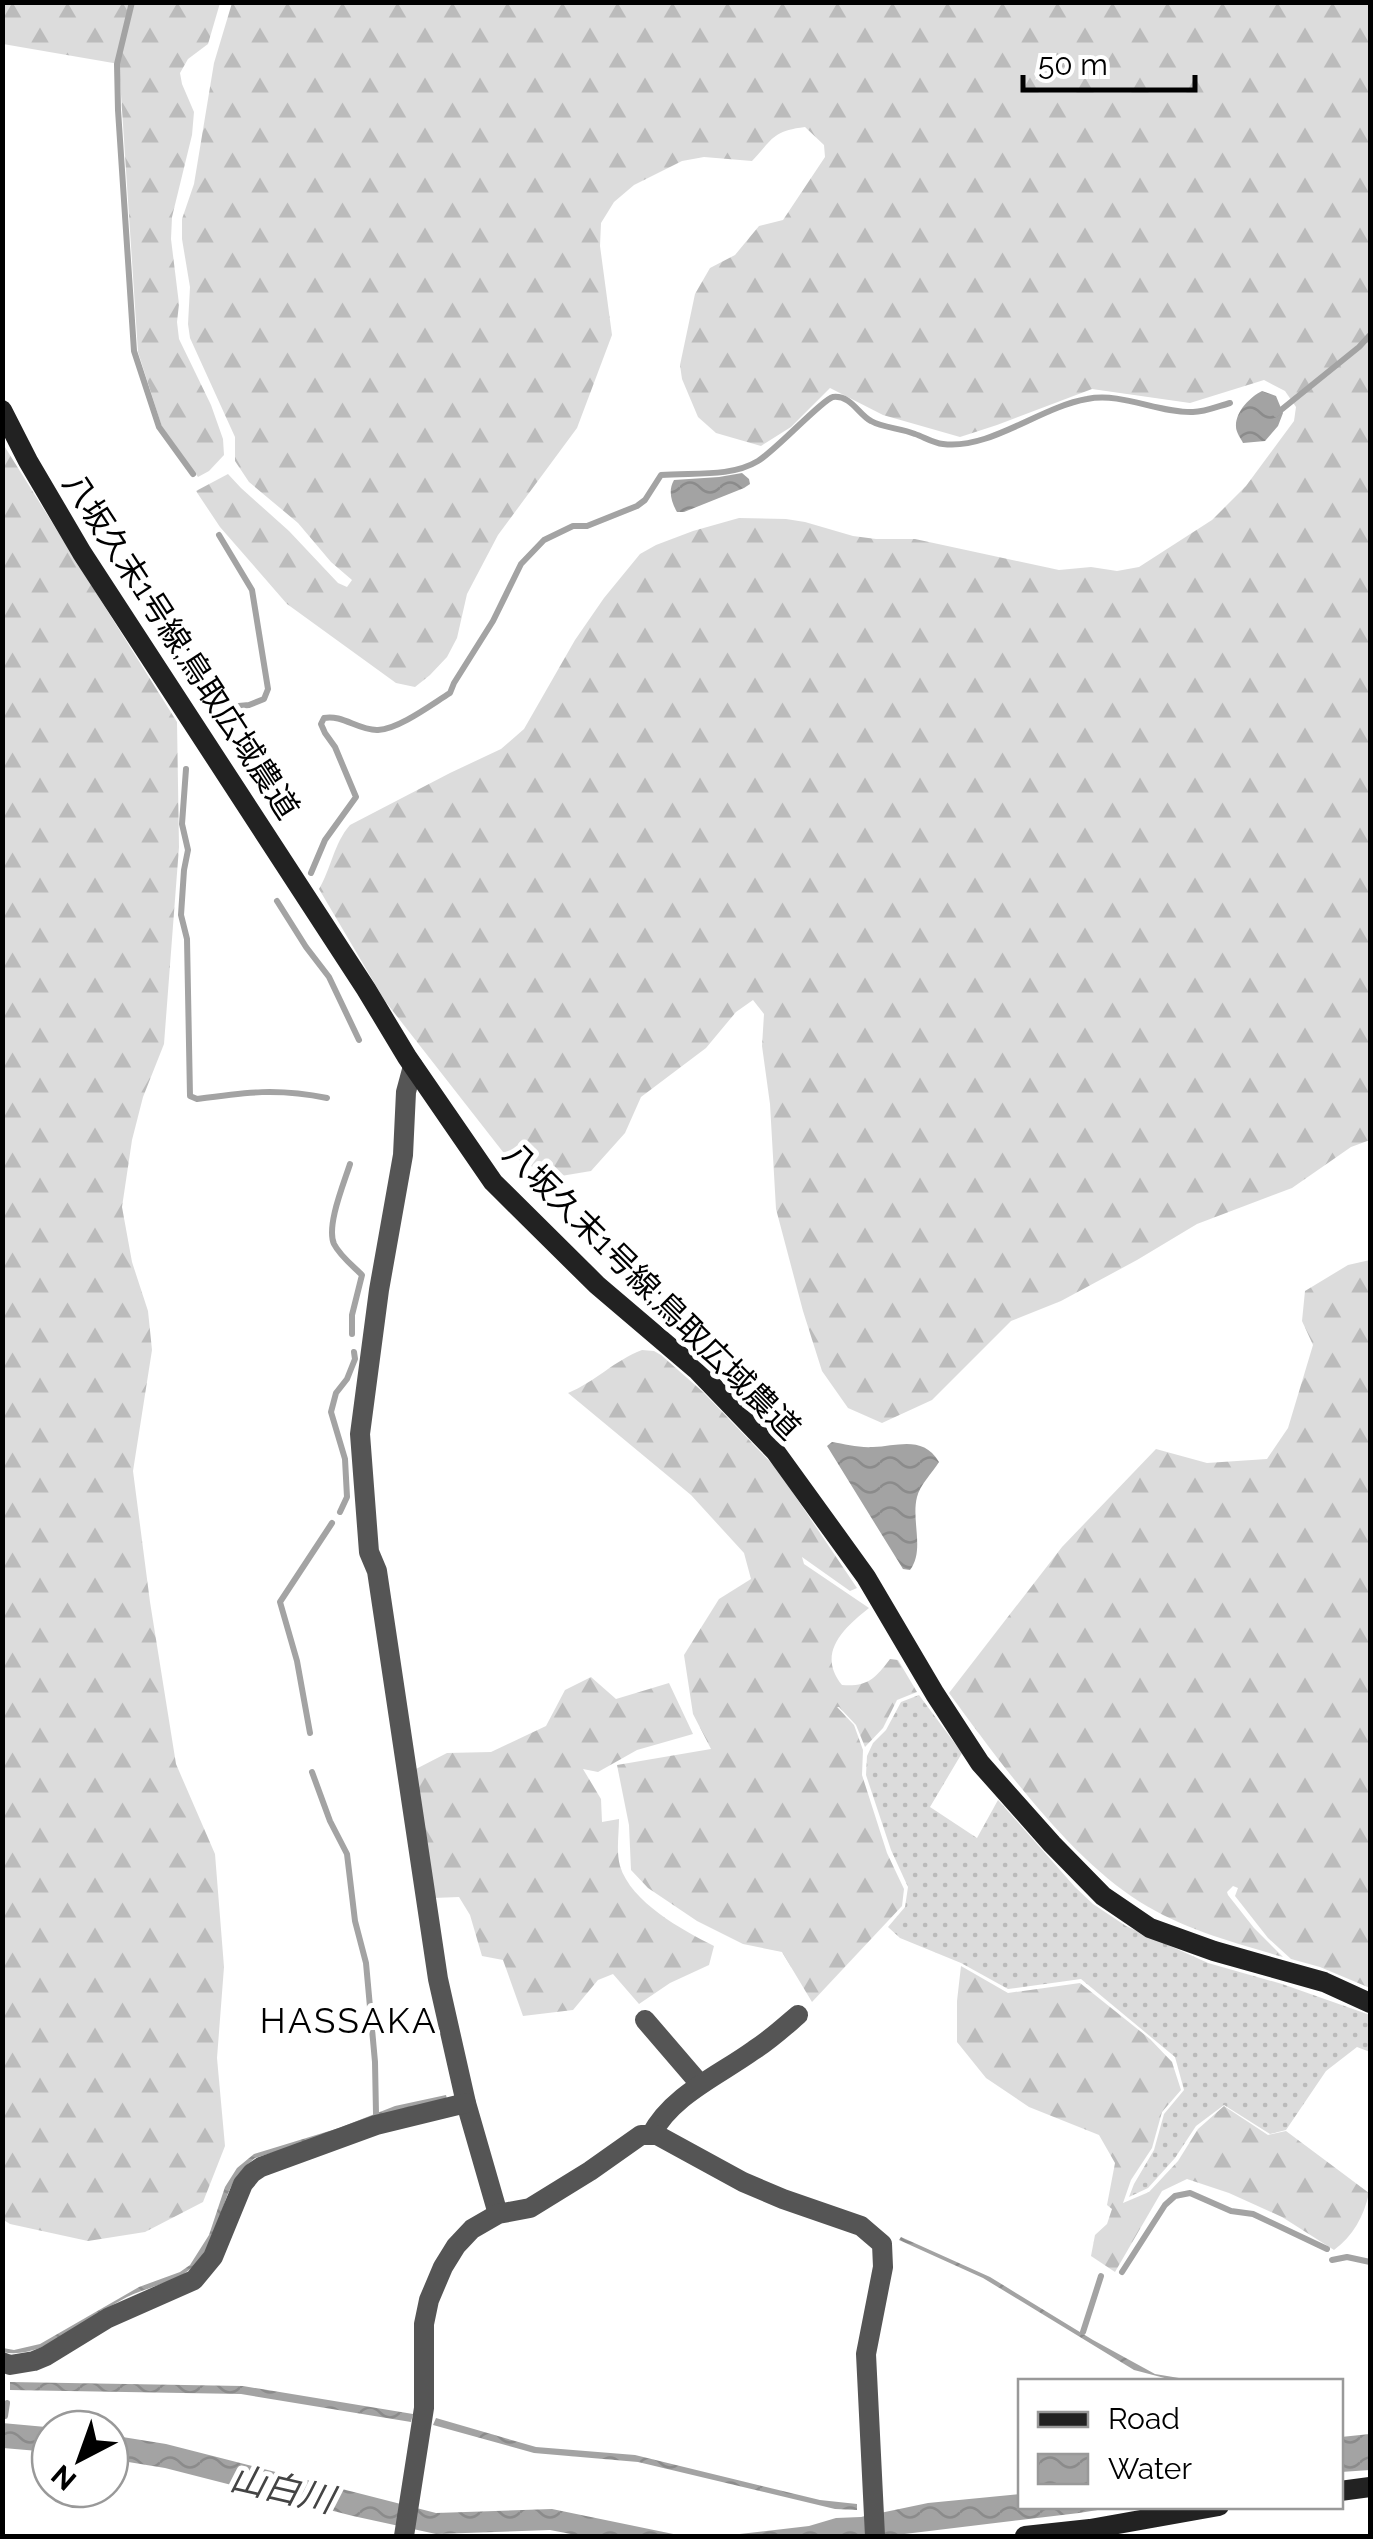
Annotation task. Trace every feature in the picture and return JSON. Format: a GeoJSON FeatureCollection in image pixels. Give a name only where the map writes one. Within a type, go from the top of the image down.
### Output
{"type":"FeatureCollection","features":[{"type":"Feature","properties":{"kind":"street","name":"八坂久末1号線;鳥取広域農道"},"geometry":{"type":"LineString","coordinates":[[2,410],[82,553],[493,1182],[597,1285],[698,1371],[775,1451],[866,1577],[934,1694],[980,1763],[1103,1896],[1150,1928],[1324,1982],[1370,2003]]}},
{"type":"Feature","properties":{"kind":"street"},"geometry":{"type":"LineString","coordinates":[[414,1066],[406,1092],[403,1156],[379,1290],[360,1434],[369,1552],[377,1570],[438,1979],[466,2103],[498,2214]]}},
{"type":"Feature","properties":{"kind":"street"},"geometry":{"type":"LineString","coordinates":[[651,2135],[659,2120],[700,2084],[755,2050],[798,2016]]}},
{"type":"Feature","properties":{"kind":"street"},"geometry":{"type":"LineString","coordinates":[[645,2020],[700,2084]]}},
{"type":"Feature","properties":{"kind":"street"},"geometry":{"type":"LineString","coordinates":[[2,2362],[10,2365],[46,2356],[108,2318],[194,2280],[214,2257],[243,2184],[262,2167],[376,2125],[466,2103]]}},
{"type":"Feature","properties":{"kind":"street"},"geometry":{"type":"LineString","coordinates":[[404,2536],[424,2408],[424,2324],[429,2300],[456,2246],[472,2229],[498,2214],[530,2208],[642,2135],[656,2135],[757,2188],[861,2226],[882,2244],[883,2267],[866,2354],[875,2536]]}},
{"type":"Feature","properties":{"kind":"street"},"geometry":{"type":"LineString","coordinates":[[1343,2491],[1370,2487]]}},
{"type":"Feature","properties":{"kind":"street"},"geometry":{"type":"LineString","coordinates":[[1025,2536],[1092,2533],[1206,2509]]}},
{"type":"Feature","properties":{"kind":"green space"},"geometry":{"type":"Polygon","coordinates":[[[2,3],[220,3],[208,44],[188,59],[180,73],[194,112],[172,217],[179,339],[223,439],[224,455],[198,477],[162,427],[138,352],[119,64],[3,44],[2,3]]]}},
{"type":"Feature","properties":{"kind":"green space"},"geometry":{"type":"Polygon","coordinates":[[[232,3],[1370,3],[1370,1140],[1351,1147],[1292,1188],[1197,1224],[1061,1301],[1011,1321],[932,1400],[882,1423],[848,1408],[822,1371],[803,1311],[776,1209],[770,1104],[762,1046],[764,1014],[753,1000],[736,1012],[706,1048],[641,1097],[625,1133],[591,1171],[561,1176],[503,1152],[385,1001],[319,889],[350,825],[501,749],[524,729],[604,598],[640,554],[656,545],[739,518],[786,519],[853,536],[915,539],[1059,570],[1091,567],[1117,571],[1139,567],[1212,520],[1246,486],[1294,421],[1296,407],[1285,391],[1264,380],[1190,403],[1092,389],[960,437],[883,415],[830,388],[791,427],[761,446],[716,433],[698,417],[682,379],[680,365],[695,294],[710,268],[735,255],[759,226],[783,220],[825,157],[824,145],[805,127],[779,134],[752,161],[704,157],[682,161],[634,185],[614,202],[601,223],[600,246],[612,335],[577,428],[498,535],[467,594],[457,638],[447,657],[415,687],[396,683],[287,604],[220,527],[196,491],[228,474],[338,583],[347,587],[352,580],[298,523],[249,482],[235,461],[235,437],[190,338],[190,287],[182,219],[194,184],[214,63],[232,3]]]}},
{"type":"Feature","properties":{"kind":"green space"},"geometry":{"type":"Polygon","coordinates":[[[3,444],[177,722],[179,847],[164,1044],[143,1097],[122,1207],[132,1262],[148,1311],[152,1350],[133,1471],[150,1602],[176,1764],[215,1854],[224,1967],[217,2058],[225,2146],[203,2202],[145,2232],[88,2241],[2,2219],[3,444]]]}},
{"type":"Feature","properties":{"kind":"green space"},"geometry":{"type":"Polygon","coordinates":[[[1370,1260],[1370,1988],[1291,1959],[1268,1938],[1235,1896],[1238,1888],[1233,1886],[1228,1895],[1283,1957],[1191,1928],[1140,1902],[1113,1883],[1061,1834],[949,1693],[1062,1547],[1156,1449],[1207,1463],[1267,1459],[1288,1428],[1313,1345],[1302,1321],[1305,1291],[1348,1265],[1370,1260]]]}},
{"type":"Feature","properties":{"kind":"green space"},"geometry":{"type":"Polygon","coordinates":[[[642,1350],[661,1355],[703,1392],[777,1469],[857,1588],[850,1591],[802,1557],[804,1564],[869,1608],[836,1642],[832,1662],[842,1685],[870,1680],[890,1659],[898,1660],[917,1692],[897,1700],[883,1728],[865,1747],[856,1725],[837,1707],[854,1725],[863,1750],[862,1775],[887,1853],[904,1889],[902,1906],[812,2002],[782,1952],[743,1944],[697,1921],[648,1888],[631,1870],[629,1825],[617,1765],[711,1749],[693,1714],[684,1655],[719,1599],[751,1579],[744,1553],[691,1495],[568,1393],[642,1350]]]}},
{"type":"Feature","properties":{"kind":"green space"},"geometry":{"type":"Polygon","coordinates":[[[591,1677],[616,1699],[669,1683],[693,1734],[637,1750],[598,1772],[583,1769],[601,1799],[602,1822],[619,1819],[620,1866],[626,1879],[646,1903],[714,1946],[709,1965],[670,1983],[639,2004],[613,1974],[598,1980],[573,2010],[523,2016],[503,1960],[482,1956],[470,1915],[459,1897],[433,1898],[414,1770],[447,1753],[491,1752],[546,1726],[565,1690],[591,1677]]]}},
{"type":"Feature","properties":{"kind":"green space"},"geometry":{"type":"Polygon","coordinates":[[[919,1695],[962,1753],[930,1807],[977,1838],[998,1800],[1093,1904],[1126,1926],[1208,1963],[1370,2015],[1370,2052],[1357,2047],[1326,2071],[1286,2130],[1270,2134],[1224,2105],[1196,2126],[1148,2188],[1129,2197],[1154,2150],[1164,2114],[1184,2090],[1175,2057],[1081,1979],[1008,1989],[961,1963],[900,1938],[888,1927],[905,1907],[908,1887],[866,1775],[867,1756],[901,1702],[919,1695]]]}},
{"type":"Feature","properties":{"kind":"green space"},"geometry":{"type":"Polygon","coordinates":[[[961,1966],[1008,1993],[1080,1983],[1150,2039],[1172,2062],[1181,2090],[1162,2112],[1152,2148],[1131,2180],[1123,2203],[1149,2192],[1178,2161],[1198,2129],[1224,2106],[1268,2135],[1286,2131],[1369,2193],[1352,2232],[1334,2250],[1282,2217],[1187,2179],[1162,2191],[1115,2272],[1091,2256],[1095,2235],[1107,2224],[1112,2209],[1107,2205],[1115,2163],[1099,2135],[1029,2107],[986,2078],[957,2042],[961,1966]]]}},
{"type":"Feature","properties":{"kind":"water"},"geometry":{"type":"Polygon","coordinates":[[[1262,391],[1276,396],[1283,413],[1265,441],[1243,443],[1236,421],[1248,401],[1262,391]]]}},
{"type":"Feature","properties":{"kind":"water"},"geometry":{"type":"Polygon","coordinates":[[[742,473],[750,484],[744,488],[677,512],[671,496],[674,480],[742,473]]]}},
{"type":"Feature","properties":{"kind":"water"},"geometry":{"type":"Polygon","coordinates":[[[832,1442],[868,1447],[918,1445],[939,1462],[917,1497],[917,1554],[910,1570],[903,1569],[827,1446],[832,1442]]]}},
{"type":"Feature","properties":{"kind":"water"},"geometry":{"type":"Polygon","coordinates":[[[446,2095],[447,2099],[255,2158],[234,2182],[209,2245],[185,2273],[127,2297],[40,2348],[22,2353],[3,2352],[3,2348],[14,2350],[40,2344],[139,2287],[190,2265],[209,2235],[225,2187],[237,2168],[254,2154],[395,2106],[446,2095]]]}},
{"type":"Feature","properties":{"kind":"water"},"geometry":{"type":"Polygon","coordinates":[[[901,2237],[990,2277],[1155,2374],[1185,2379],[1168,2379],[1134,2370],[983,2278],[899,2240],[901,2237]]]}},
{"type":"Feature","properties":{"kind":"water"},"geometry":{"type":"Polygon","coordinates":[[[10,2382],[243,2386],[413,2414],[411,2422],[241,2394],[10,2390],[10,2382]]]}},
{"type":"Feature","properties":{"kind":"water"},"geometry":{"type":"Polygon","coordinates":[[[436,2418],[536,2447],[635,2455],[820,2500],[857,2504],[857,2510],[835,2509],[638,2462],[534,2453],[433,2425],[436,2418]]]}},
{"type":"Feature","properties":{"kind":"water"},"geometry":{"type":"Polygon","coordinates":[[[2,2423],[30,2426],[30,2450],[3,2448],[2,2423]]]}},
{"type":"Feature","properties":{"kind":"water"},"geometry":{"type":"Polygon","coordinates":[[[1370,2434],[1370,2470],[1343,2472],[1343,2437],[1370,2434]]]}},
{"type":"Feature","properties":{"kind":"water","name":"山白川"},"geometry":{"type":"Polygon","coordinates":[[[130,2438],[436,2513],[552,2509],[683,2536],[581,2536],[550,2530],[436,2534],[130,2462],[130,2438]]]}},
{"type":"Feature","properties":{"kind":"water"},"geometry":{"type":"Polygon","coordinates":[[[1018,2494],[1018,2509],[1104,2509],[888,2536],[722,2536],[809,2526],[928,2503],[1018,2494]]]}},
{"type":"Feature","properties":{"kind":"waterway"},"geometry":{"type":"LineString","coordinates":[[132,2],[117,64],[134,351],[159,427],[193,474]]}},
{"type":"Feature","properties":{"kind":"waterway"},"geometry":{"type":"LineString","coordinates":[[1276,414],[1370,335]]}},
{"type":"Feature","properties":{"kind":"waterway"},"geometry":{"type":"LineString","coordinates":[[311,873],[325,840],[356,797],[321,724],[324,718],[337,718],[371,730],[386,729],[450,693],[521,564],[544,540],[573,526],[587,526],[637,506],[661,475],[723,472],[747,466],[766,455],[833,397],[850,402],[876,423],[943,444],[979,441],[1087,399],[1113,398],[1193,412],[1230,403]]}},
{"type":"Feature","properties":{"kind":"waterway"},"geometry":{"type":"LineString","coordinates":[[208,709],[249,705],[264,699],[268,689],[252,590],[219,535]]}},
{"type":"Feature","properties":{"kind":"waterway"},"geometry":{"type":"LineString","coordinates":[[186,769],[182,824],[188,850],[181,915],[187,939],[190,1096],[197,1099],[277,1092],[327,1098]]}},
{"type":"Feature","properties":{"kind":"waterway"},"geometry":{"type":"LineString","coordinates":[[277,901],[329,977],[359,1040]]}},
{"type":"Feature","properties":{"kind":"waterway"},"geometry":{"type":"LineString","coordinates":[[350,1164],[332,1236],[340,1253],[362,1275],[352,1315],[352,1334]]}},
{"type":"Feature","properties":{"kind":"waterway"},"geometry":{"type":"LineString","coordinates":[[340,1512],[347,1497],[345,1459],[331,1412],[336,1393],[355,1359],[354,1352]]}},
{"type":"Feature","properties":{"kind":"waterway"},"geometry":{"type":"LineString","coordinates":[[310,1733],[297,1661],[280,1602],[332,1523]]}},
{"type":"Feature","properties":{"kind":"waterway"},"geometry":{"type":"LineString","coordinates":[[312,1772],[347,1854],[355,1921],[366,1963],[376,2114]]}},
{"type":"Feature","properties":{"kind":"waterway"},"geometry":{"type":"LineString","coordinates":[[1122,2272],[1165,2205],[1175,2196],[1190,2193],[1231,2211],[1253,2214],[1327,2249]]}},
{"type":"Feature","properties":{"kind":"waterway"},"geometry":{"type":"LineString","coordinates":[[1332,2260],[1347,2257],[1370,2262]]}},
{"type":"Feature","properties":{"kind":"waterway"},"geometry":{"type":"LineString","coordinates":[[1083,2332],[1101,2276]]}},
{"type":"Feature","properties":{"kind":"waterway"},"geometry":{"type":"LineString","coordinates":[[5,2416],[7,2403]]}},
{"type":"Feature","properties":{"kind":"district","name":"HASSAKA"},"geometry":{"type":"Point","coordinates":[349,2021]}}]}
